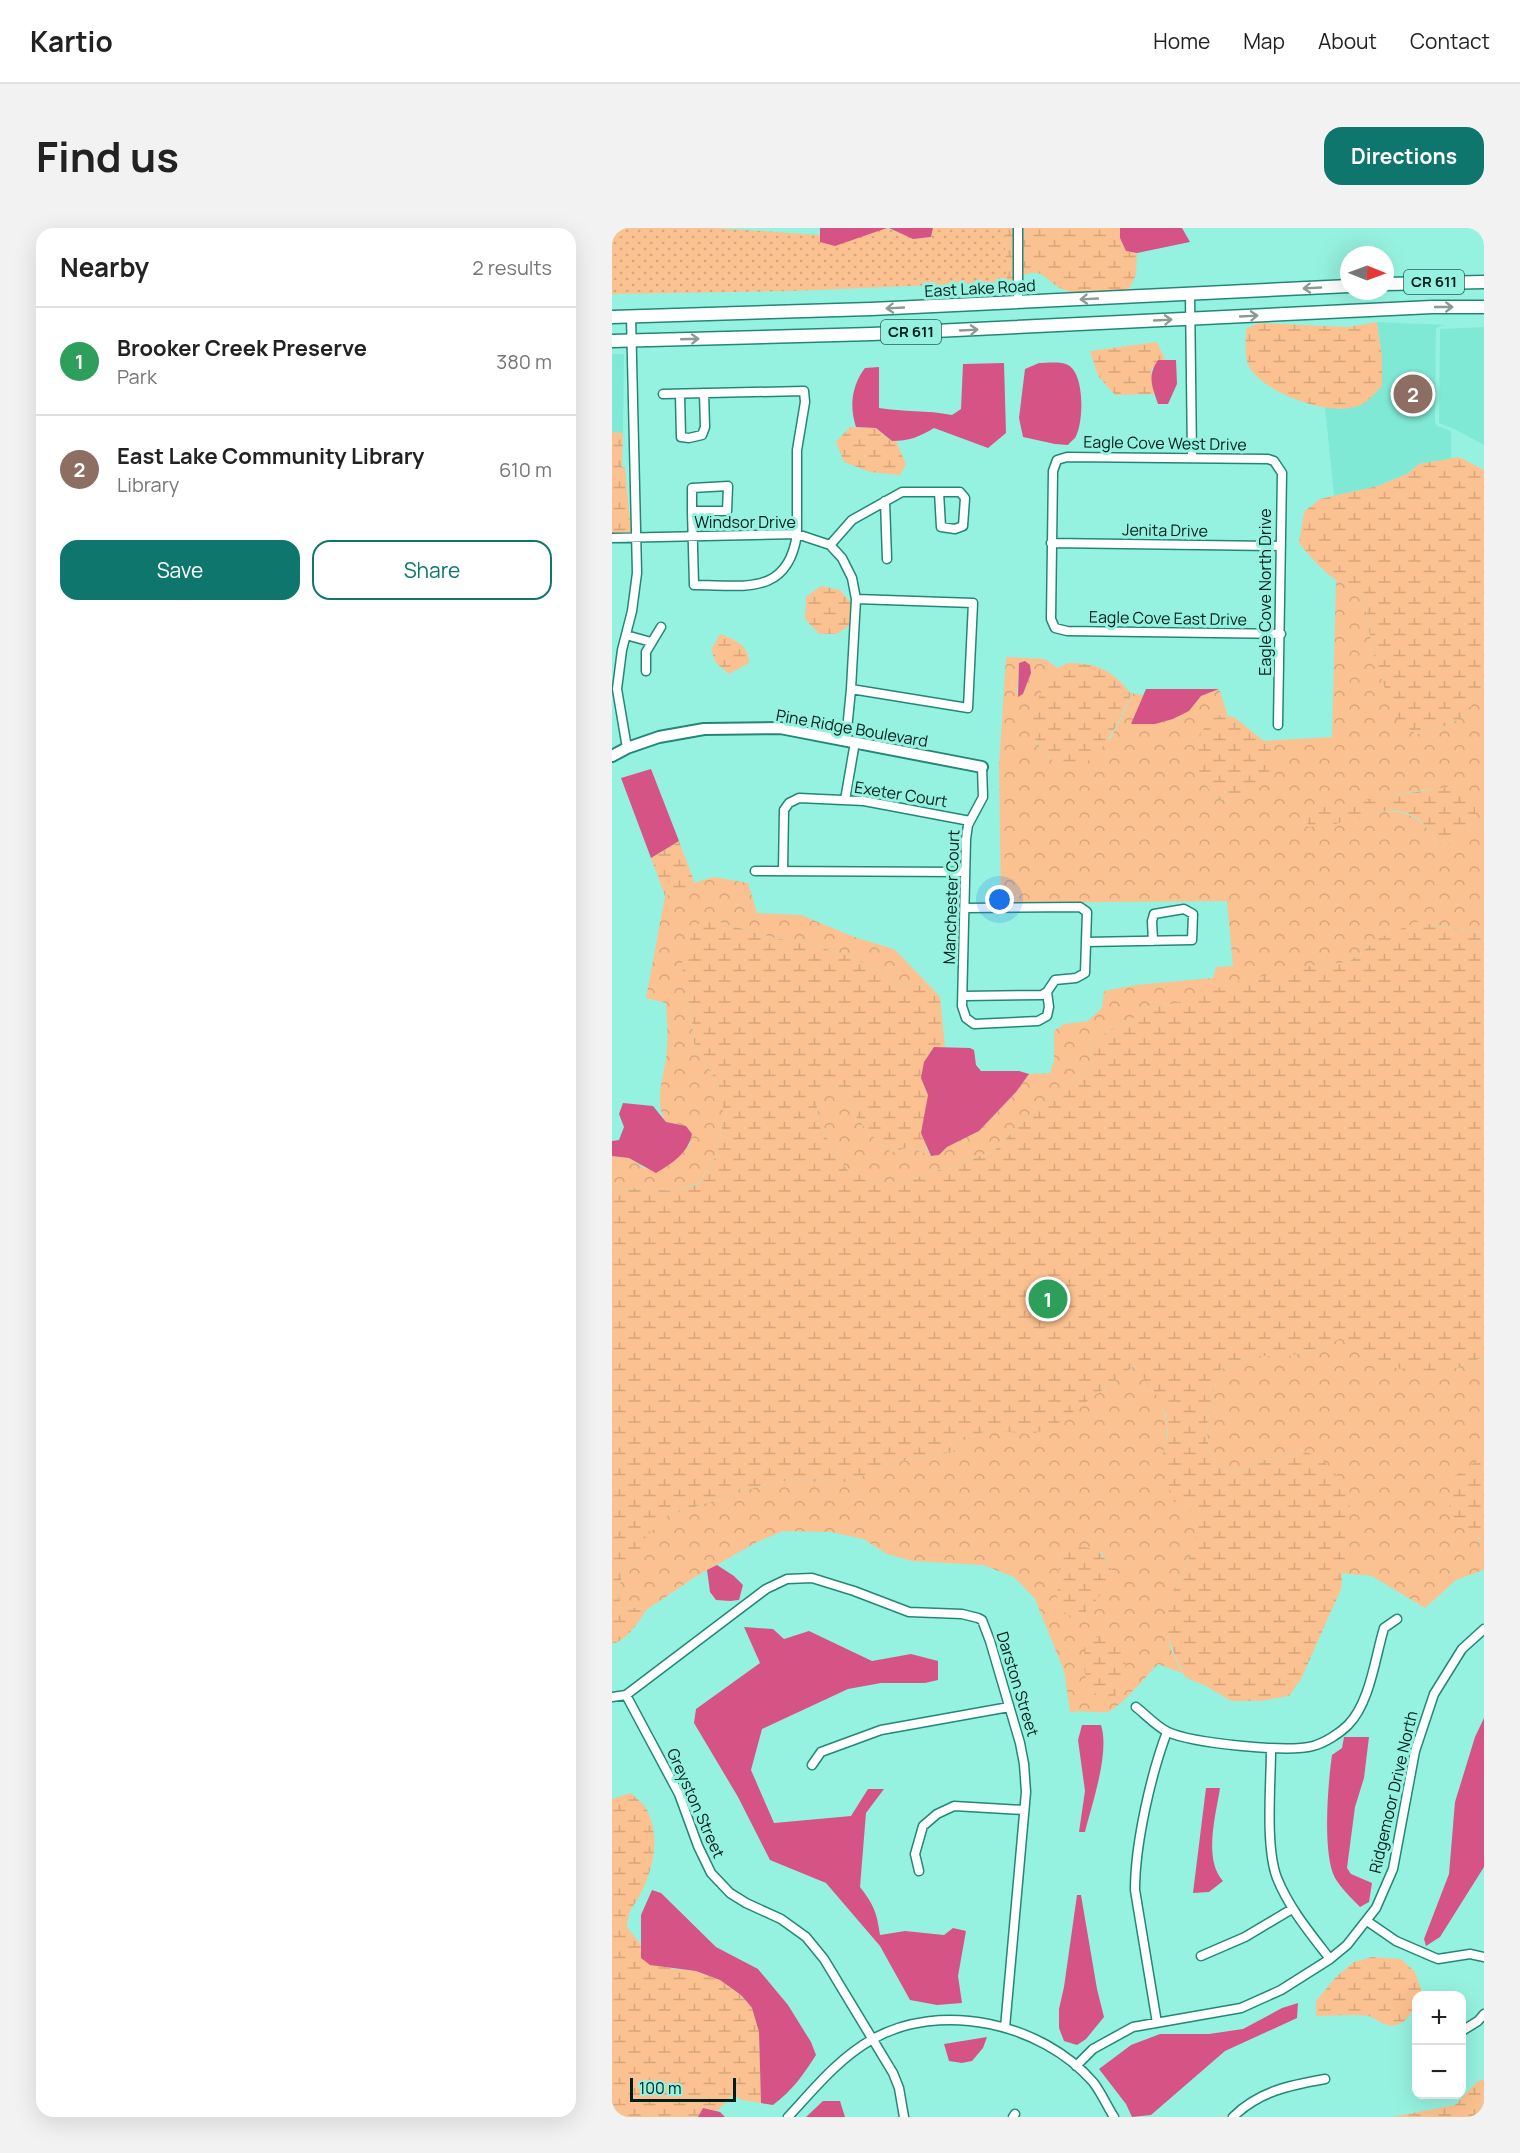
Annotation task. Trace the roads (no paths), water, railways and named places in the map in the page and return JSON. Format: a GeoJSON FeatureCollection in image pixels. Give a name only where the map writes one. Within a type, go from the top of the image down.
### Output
{"type":"FeatureCollection","features":[{"type":"Feature","properties":{"kind":"main road","name":"CR 611"},"geometry":{"type":"LineString","coordinates":[[1394,284],[1484,282]]}},
{"type":"Feature","properties":{"kind":"main road","name":"East Lake Road"},"geometry":{"type":"LineString","coordinates":[[612,316],[871,309],[1340,286]]}},
{"type":"Feature","properties":{"kind":"main road","name":"CR 611"},"geometry":{"type":"LineString","coordinates":[[612,341],[872,334],[1432,307],[1484,307]]}},
{"type":"Feature","properties":{"kind":"street"},"geometry":{"type":"LineString","coordinates":[[1018,228],[1018,303]]}},
{"type":"Feature","properties":{"kind":"street"},"geometry":{"type":"LineString","coordinates":[[1190,294],[1192,458]]}},
{"type":"Feature","properties":{"kind":"street"},"geometry":{"type":"LineString","coordinates":[[627,748],[617,689],[637,573],[631,316]]}},
{"type":"Feature","properties":{"kind":"street"},"geometry":{"type":"LineString","coordinates":[[663,394],[804,391],[805,402],[797,450],[797,534],[790,559],[779,575],[766,583],[754,585],[694,585],[692,511],[692,488],[728,486],[728,511],[692,511]]}},
{"type":"Feature","properties":{"kind":"street"},"geometry":{"type":"LineString","coordinates":[[680,393],[681,437],[689,438],[702,435],[705,427],[704,393]]}},
{"type":"Feature","properties":{"kind":"street","name":"Eagle Cove West Drive"},"geometry":{"type":"LineString","coordinates":[[1051,543],[1053,471],[1057,460],[1067,457],[1268,459],[1274,461]]}},
{"type":"Feature","properties":{"kind":"street","name":"Eagle Cove North Drive"},"geometry":{"type":"LineString","coordinates":[[1274,461],[1282,473],[1278,725]]}},
{"type":"Feature","properties":{"kind":"street"},"geometry":{"type":"LineString","coordinates":[[845,800],[856,599],[852,578],[842,558],[830,545],[852,520],[902,492],[939,492],[960,492],[965,498],[963,526],[955,529],[941,527],[939,492]]}},
{"type":"Feature","properties":{"kind":"street"},"geometry":{"type":"LineString","coordinates":[[885,501],[887,559]]}},
{"type":"Feature","properties":{"kind":"street","name":"Windsor Drive"},"geometry":{"type":"LineString","coordinates":[[612,538],[797,534],[830,545]]}},
{"type":"Feature","properties":{"kind":"street","name":"Jenita Drive"},"geometry":{"type":"LineString","coordinates":[[1051,543],[1280,546]]}},
{"type":"Feature","properties":{"kind":"street","name":"Eagle Cove East Drive"},"geometry":{"type":"LineString","coordinates":[[1051,543],[1050,619],[1055,628],[1067,631],[1281,634]]}},
{"type":"Feature","properties":{"kind":"street"},"geometry":{"type":"LineString","coordinates":[[851,689],[968,708],[973,603],[856,599]]}},
{"type":"Feature","properties":{"kind":"street"},"geometry":{"type":"LineString","coordinates":[[646,671],[645,660],[651,642],[661,627]]}},
{"type":"Feature","properties":{"kind":"street"},"geometry":{"type":"LineString","coordinates":[[626,635],[651,642]]}},
{"type":"Feature","properties":{"kind":"street","name":"Pine Ridge Boulevard"},"geometry":{"type":"LineString","coordinates":[[612,756],[659,737],[704,729],[780,729],[982,767]]}},
{"type":"Feature","properties":{"kind":"street","name":"Manchester Court"},"geometry":{"type":"LineString","coordinates":[[982,767],[982,797],[970,821],[966,839],[962,1006],[966,1018],[974,1024],[1038,1021],[1047,1016],[1049,1007],[1047,992]]}},
{"type":"Feature","properties":{"kind":"street","name":"Exeter Court"},"geometry":{"type":"LineString","coordinates":[[783,871],[784,810],[789,803],[799,798],[864,801],[970,821]]}},
{"type":"Feature","properties":{"kind":"street"},"geometry":{"type":"LineString","coordinates":[[755,871],[965,872]]}},
{"type":"Feature","properties":{"kind":"street"},"geometry":{"type":"LineString","coordinates":[[963,996],[1042,994],[1047,992],[1055,980],[1076,978],[1085,973],[1087,912],[1080,907],[964,908]]}},
{"type":"Feature","properties":{"kind":"street"},"geometry":{"type":"LineString","coordinates":[[1086,942],[1152,941],[1192,940],[1193,914],[1184,909],[1154,914],[1152,941]]}},
{"type":"Feature","properties":{"kind":"street","name":"Darston Street"},"geometry":{"type":"LineString","coordinates":[[612,1697],[626,1695],[766,1589],[787,1579],[803,1577],[823,1580],[909,1612],[962,1614],[978,1617],[985,1627],[1009,1707],[1024,1764],[1026,1792],[1005,2028]]}},
{"type":"Feature","properties":{"kind":"street"},"geometry":{"type":"LineString","coordinates":[[1136,1707],[1167,1732],[1195,1739],[1271,1749],[1313,1746],[1347,1726],[1364,1702],[1384,1628],[1397,1620]]}},
{"type":"Feature","properties":{"kind":"street","name":"Ridgemoor Drive North"},"geometry":{"type":"LineString","coordinates":[[1076,2066],[1093,2049],[1133,2027],[1241,2008],[1281,1990],[1330,1959],[1347,1945],[1367,1921],[1381,1899],[1393,1869],[1415,1751],[1434,1694],[1462,1649],[1484,1629]]}},
{"type":"Feature","properties":{"kind":"street","name":"Greyston Street"},"geometry":{"type":"LineString","coordinates":[[626,1695],[679,1794],[698,1846],[711,1873],[730,1893],[781,1919],[806,1937],[824,1959],[873,2038],[899,2088],[904,2117]]}},
{"type":"Feature","properties":{"kind":"street"},"geometry":{"type":"LineString","coordinates":[[812,1765],[822,1752],[881,1730],[1009,1707]]}},
{"type":"Feature","properties":{"kind":"street"},"geometry":{"type":"LineString","coordinates":[[1157,2023],[1135,1890],[1135,1877],[1147,1806],[1159,1753],[1167,1732]]}},
{"type":"Feature","properties":{"kind":"street"},"geometry":{"type":"LineString","coordinates":[[1271,1749],[1272,1857],[1277,1877],[1292,1909],[1330,1959]]}},
{"type":"Feature","properties":{"kind":"street"},"geometry":{"type":"LineString","coordinates":[[919,1870],[915,1854],[923,1826],[937,1814],[954,1806],[1024,1810]]}},
{"type":"Feature","properties":{"kind":"street"},"geometry":{"type":"LineString","coordinates":[[1201,1956],[1245,1937],[1292,1909]]}},
{"type":"Feature","properties":{"kind":"street"},"geometry":{"type":"LineString","coordinates":[[1367,1921],[1396,1941],[1438,1959],[1470,1954],[1484,1958]]}},
{"type":"Feature","properties":{"kind":"street"},"geometry":{"type":"LineString","coordinates":[[1466,2028],[1478,2021],[1484,2014]]}},
{"type":"Feature","properties":{"kind":"street"},"geometry":{"type":"LineString","coordinates":[[788,2117],[846,2056],[873,2038],[904,2026],[960,2020],[1005,2028],[1043,2042],[1076,2066],[1094,2083],[1114,2117]]}},
{"type":"Feature","properties":{"kind":"street"},"geometry":{"type":"LineString","coordinates":[[1233,2117],[1258,2099],[1286,2086],[1325,2079]]}},
{"type":"Feature","properties":{"kind":"place","name":"East Lake Community Library"},"geometry":{"type":"Point","coordinates":[1413,394]}},
{"type":"Feature","properties":{"kind":"place","name":"Brooker Creek Preserve"},"geometry":{"type":"Point","coordinates":[1048,1299]}}]}
